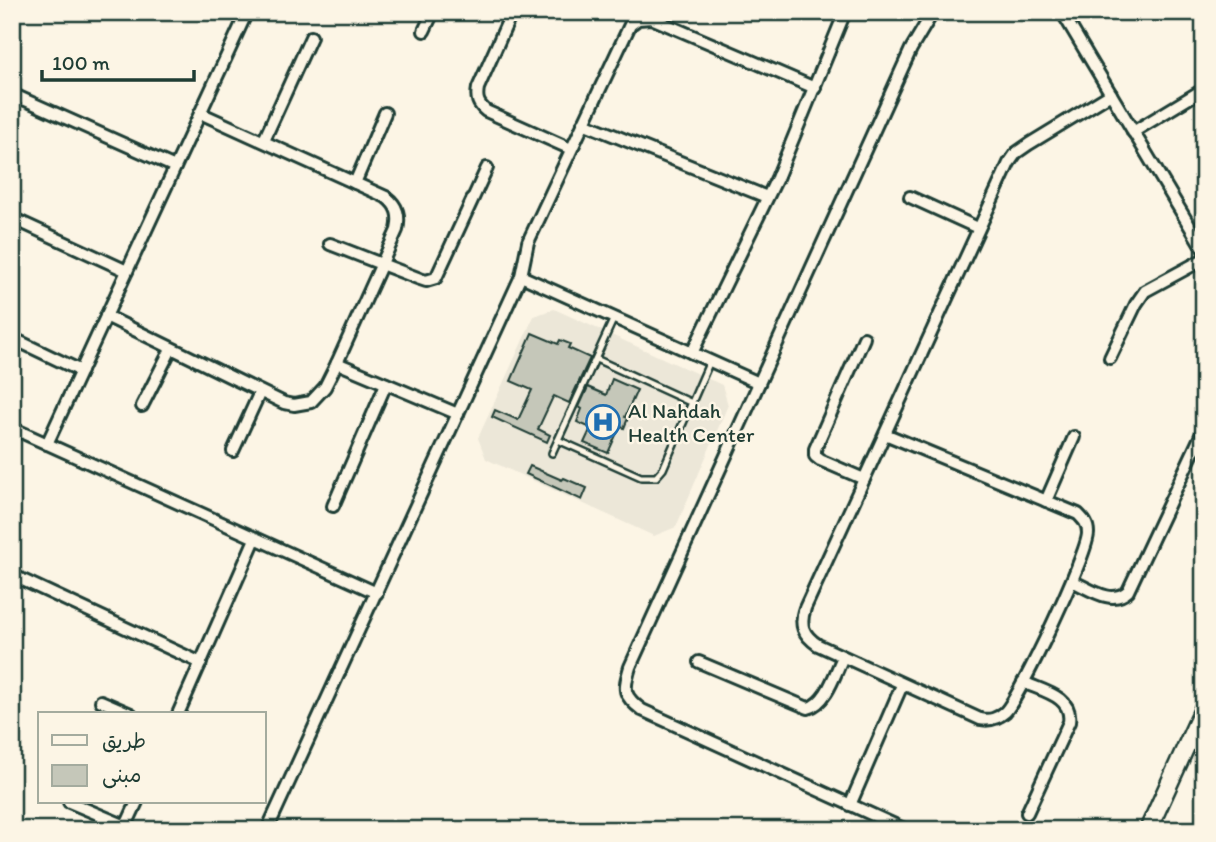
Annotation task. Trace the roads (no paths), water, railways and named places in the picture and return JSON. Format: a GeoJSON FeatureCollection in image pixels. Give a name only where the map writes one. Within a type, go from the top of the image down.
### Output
{"type":"FeatureCollection","features":[{"type":"Feature","properties":{"kind":"main road"},"geometry":{"type":"LineString","coordinates":[[1148,830],[1198,737],[1204,708]]}},
{"type":"Feature","properties":{"kind":"street"},"geometry":{"type":"LineString","coordinates":[[47,444],[247,12]]}},
{"type":"Feature","properties":{"kind":"street"},"geometry":{"type":"LineString","coordinates":[[424,31],[433,12]]}},
{"type":"Feature","properties":{"kind":"street"},"geometry":{"type":"LineString","coordinates":[[512,12],[476,98],[486,111],[570,149]]}},
{"type":"Feature","properties":{"kind":"street"},"geometry":{"type":"LineString","coordinates":[[692,353],[767,197],[845,12]]}},
{"type":"Feature","properties":{"kind":"street"},"geometry":{"type":"LineString","coordinates":[[906,830],[642,710],[630,701],[624,684],[911,49],[933,12]]}},
{"type":"Feature","properties":{"kind":"street"},"geometry":{"type":"LineString","coordinates":[[1062,12],[1133,132],[1199,231],[1204,250]]}},
{"type":"Feature","properties":{"kind":"street"},"geometry":{"type":"LineString","coordinates":[[267,830],[520,276],[528,242],[630,25],[638,19],[651,18],[815,88]]}},
{"type":"Feature","properties":{"kind":"street"},"geometry":{"type":"LineString","coordinates":[[264,140],[311,37]]}},
{"type":"Feature","properties":{"kind":"street"},"geometry":{"type":"LineString","coordinates":[[1133,132],[1204,89]]}},
{"type":"Feature","properties":{"kind":"street"},"geometry":{"type":"LineString","coordinates":[[12,94],[174,167]]}},
{"type":"Feature","properties":{"kind":"street"},"geometry":{"type":"LineString","coordinates":[[885,434],[1078,514],[1087,526],[1087,545],[1072,581],[1023,682],[1009,707],[997,718],[989,721],[980,719],[843,657],[809,639],[802,627],[802,617],[978,228],[1016,153],[1111,94]]}},
{"type":"Feature","properties":{"kind":"street"},"geometry":{"type":"LineString","coordinates":[[106,316],[260,392],[294,405],[311,402],[325,387],[337,363],[397,230],[397,208],[386,197],[200,113]]}},
{"type":"Feature","properties":{"kind":"street"},"geometry":{"type":"LineString","coordinates":[[355,183],[385,113]]}},
{"type":"Feature","properties":{"kind":"street"},"geometry":{"type":"LineString","coordinates":[[583,123],[767,197]]}},
{"type":"Feature","properties":{"kind":"street"},"geometry":{"type":"LineString","coordinates":[[330,244],[426,281],[436,278],[487,168]]}},
{"type":"Feature","properties":{"kind":"street"},"geometry":{"type":"LineString","coordinates":[[910,197],[978,228]]}},
{"type":"Feature","properties":{"kind":"street"},"geometry":{"type":"LineString","coordinates":[[12,218],[127,271]]}},
{"type":"Feature","properties":{"kind":"street"},"geometry":{"type":"LineString","coordinates":[[1111,358],[1136,304],[1145,291],[1204,259]]}},
{"type":"Feature","properties":{"kind":"street"},"geometry":{"type":"LineString","coordinates":[[520,276],[759,383]]}},
{"type":"Feature","properties":{"kind":"street"},"geometry":{"type":"LineString","coordinates":[[12,338],[81,371]]}},
{"type":"Feature","properties":{"kind":"street"},"geometry":{"type":"LineString","coordinates":[[864,338],[815,449],[815,456],[864,479]]}},
{"type":"Feature","properties":{"kind":"street"},"geometry":{"type":"LineString","coordinates":[[142,406],[171,349]]}},
{"type":"Feature","properties":{"kind":"street"},"geometry":{"type":"LineString","coordinates":[[337,363],[458,414]]}},
{"type":"Feature","properties":{"kind":"street"},"geometry":{"type":"LineString","coordinates":[[333,506],[386,384]]}},
{"type":"Feature","properties":{"kind":"street"},"geometry":{"type":"LineString","coordinates":[[233,451],[260,392]]}},
{"type":"Feature","properties":{"kind":"street"},"geometry":{"type":"LineString","coordinates":[[12,428],[377,593]]}},
{"type":"Feature","properties":{"kind":"street"},"geometry":{"type":"LineString","coordinates":[[1072,581],[1114,599],[1121,598],[1128,591],[1204,429]]}},
{"type":"Feature","properties":{"kind":"street"},"geometry":{"type":"LineString","coordinates":[[1046,501],[1074,437]]}},
{"type":"Feature","properties":{"kind":"street"},"geometry":{"type":"LineString","coordinates":[[179,712],[255,538]]}},
{"type":"Feature","properties":{"kind":"street"},"geometry":{"type":"LineString","coordinates":[[12,575],[201,663]]}},
{"type":"Feature","properties":{"kind":"street"},"geometry":{"type":"LineString","coordinates":[[699,662],[808,708],[818,704],[823,698],[843,657]]}},
{"type":"Feature","properties":{"kind":"street"},"geometry":{"type":"LineString","coordinates":[[1023,682],[1058,698],[1066,704],[1070,712],[1069,722],[1027,813]]}},
{"type":"Feature","properties":{"kind":"street"},"geometry":{"type":"LineString","coordinates":[[850,805],[902,685]]}},
{"type":"Feature","properties":{"kind":"street"},"geometry":{"type":"LineString","coordinates":[[101,701],[126,712]]}},
{"type":"Feature","properties":{"kind":"street"},"geometry":{"type":"LineString","coordinates":[[73,804],[125,828],[136,804]]}},
{"type":"Feature","properties":{"kind":"lane"},"geometry":{"type":"LineString","coordinates":[[552,453],[614,318]]}},
{"type":"Feature","properties":{"kind":"lane"},"geometry":{"type":"LineString","coordinates":[[596,359],[692,403]]}},
{"type":"Feature","properties":{"kind":"lane"},"geometry":{"type":"LineString","coordinates":[[558,439],[640,477],[651,479],[663,469],[710,361]]}},
{"type":"Feature","properties":{"kind":"place","name":"Al Nahdah Health Center"},"geometry":{"type":"Point","coordinates":[603,422]}}]}
